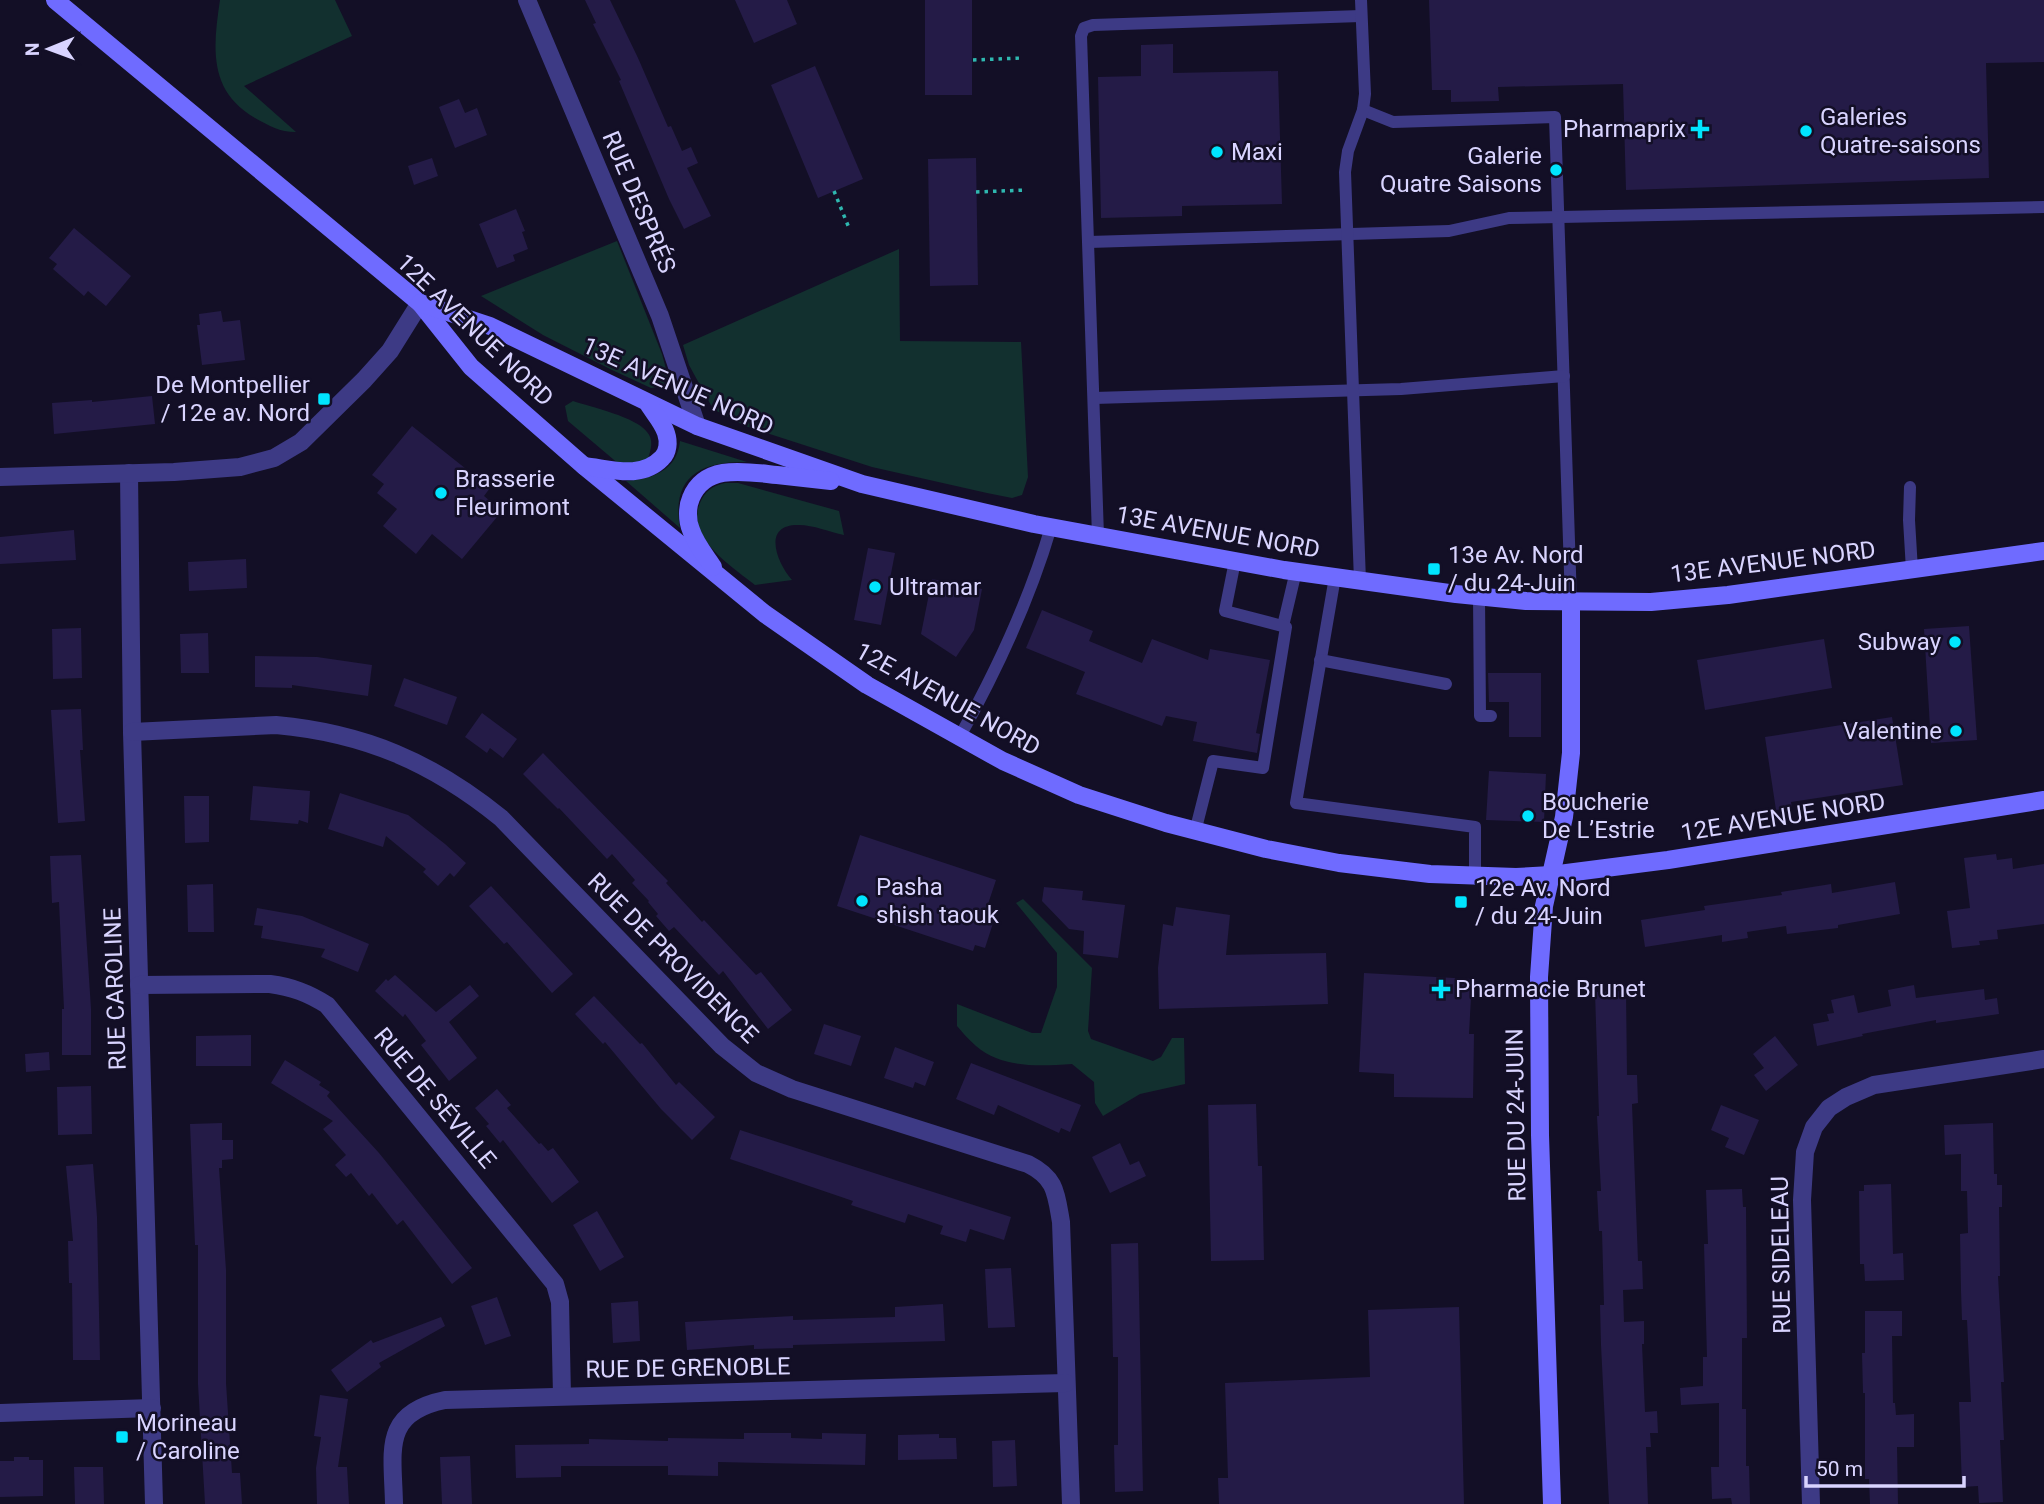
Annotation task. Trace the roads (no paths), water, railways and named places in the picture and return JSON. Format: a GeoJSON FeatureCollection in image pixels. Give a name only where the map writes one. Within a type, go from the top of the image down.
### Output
{"type":"FeatureCollection","features":[{"type":"Feature","properties":{"kind":"main road","name":"12E AVENUE NORD"},"geometry":{"type":"LineString","coordinates":[[55,0],[420,303],[471,367],[722,581],[867,685],[959,738],[1079,794],[1195,832],[1266,849],[1339,863],[1430,874],[1475,875],[1551,875],[1668,860],[2044,800]]}},
{"type":"Feature","properties":{"kind":"main road","name":"13E AVENUE NORD"},"geometry":{"type":"LineString","coordinates":[[420,303],[490,326],[696,426],[862,484],[1051,527],[1360,581],[1479,596],[1571,602],[1651,602],[1715,596],[2044,551]]}},
{"type":"Feature","properties":{"kind":"main road"},"geometry":{"type":"LineString","coordinates":[[584,466],[636,472],[653,467],[665,455],[668,445],[666,431],[649,405]]}},
{"type":"Feature","properties":{"kind":"main road"},"geometry":{"type":"LineString","coordinates":[[722,581],[690,528],[689,502],[695,489],[704,480],[725,472],[741,472],[862,484]]}},
{"type":"Feature","properties":{"kind":"main road","name":"RUE DU 24-JUIN"},"geometry":{"type":"LineString","coordinates":[[1552,1504],[1538,1033],[1541,940],[1545,906],[1564,817],[1572,753],[1571,602]]}},
{"type":"Feature","properties":{"kind":"street","name":"RUE DESPRÉS"},"geometry":{"type":"LineString","coordinates":[[527,0],[660,316],[696,426]]}},
{"type":"Feature","properties":{"kind":"street"},"geometry":{"type":"LineString","coordinates":[[0,477],[129,474],[240,467],[274,458],[288,452],[390,352],[420,303]]}},
{"type":"Feature","properties":{"kind":"street","name":"RUE CAROLINE"},"geometry":{"type":"LineString","coordinates":[[129,474],[132,732],[154,1504]]}},
{"type":"Feature","properties":{"kind":"street","name":"RUE DE PROVIDENCE"},"geometry":{"type":"LineString","coordinates":[[132,732],[276,725],[327,730],[362,739],[422,764],[476,797],[501,818],[722,1046],[756,1073],[772,1082],[1028,1164],[1044,1172],[1054,1187],[1061,1222],[1071,1504]]}},
{"type":"Feature","properties":{"kind":"street","name":"RUE DE SÉVILLE"},"geometry":{"type":"LineString","coordinates":[[139,985],[270,984],[292,987],[327,1005],[555,1284],[560,1302],[562,1395]]}},
{"type":"Feature","properties":{"kind":"street","name":"RUE SIDELEAU"},"geometry":{"type":"LineString","coordinates":[[1811,1504],[1802,1200],[1805,1152],[1814,1128],[1829,1108],[1874,1085],[2044,1059]]}},
{"type":"Feature","properties":{"kind":"street","name":"RUE DE GRENOBLE"},"geometry":{"type":"LineString","coordinates":[[394,1504],[393,1446],[397,1427],[408,1414],[420,1406],[445,1399],[1066,1383]]}},
{"type":"Feature","properties":{"kind":"street"},"geometry":{"type":"LineString","coordinates":[[0,1413],[152,1408]]}},
{"type":"Feature","properties":{"kind":"lane"},"geometry":{"type":"LineString","coordinates":[[1360,581],[1345,172],[1348,151],[1363,110],[1365,94],[1361,0]]}},
{"type":"Feature","properties":{"kind":"lane"},"geometry":{"type":"LineString","coordinates":[[1098,536],[1082,36],[1084,28],[1093,25],[1361,16]]}},
{"type":"Feature","properties":{"kind":"lane"},"geometry":{"type":"LineString","coordinates":[[1363,110],[1393,122],[1555,117],[1571,602]]}},
{"type":"Feature","properties":{"kind":"lane"},"geometry":{"type":"LineString","coordinates":[[1088,242],[1450,231],[1509,218],[2044,207]]}},
{"type":"Feature","properties":{"kind":"lane"},"geometry":{"type":"LineString","coordinates":[[1094,398],[1401,390],[1564,376]]}},
{"type":"Feature","properties":{"kind":"lane"},"geometry":{"type":"LineString","coordinates":[[1910,487],[1912,570]]}},
{"type":"Feature","properties":{"kind":"lane"},"geometry":{"type":"LineString","coordinates":[[959,738],[984,694],[1027,601],[1051,527]]}},
{"type":"Feature","properties":{"kind":"lane"},"geometry":{"type":"LineString","coordinates":[[1195,832],[1213,761],[1263,768],[1286,627],[1224,611],[1235,561]]}},
{"type":"Feature","properties":{"kind":"lane"},"geometry":{"type":"LineString","coordinates":[[1283,626],[1296,571]]}},
{"type":"Feature","properties":{"kind":"lane"},"geometry":{"type":"LineString","coordinates":[[1335,577],[1296,803],[1475,827],[1475,875]]}},
{"type":"Feature","properties":{"kind":"lane"},"geometry":{"type":"LineString","coordinates":[[1479,596],[1480,716],[1491,716]]}},
{"type":"Feature","properties":{"kind":"lane"},"geometry":{"type":"LineString","coordinates":[[1321,660],[1446,684]]}},
{"type":"Feature","properties":{"kind":"place","name":"Pharmaprix"},"geometry":{"type":"Point","coordinates":[1700,129]}},
{"type":"Feature","properties":{"kind":"place","name":"Galeries Quatre-saisons"},"geometry":{"type":"Point","coordinates":[1806,131]}},
{"type":"Feature","properties":{"kind":"place","name":"Maxi"},"geometry":{"type":"Point","coordinates":[1217,152]}},
{"type":"Feature","properties":{"kind":"place","name":"Galerie Quatre Saisons"},"geometry":{"type":"Point","coordinates":[1556,170]}},
{"type":"Feature","properties":{"kind":"place","name":"De Montpellier / 12e av. Nord"},"geometry":{"type":"Point","coordinates":[324,399]}},
{"type":"Feature","properties":{"kind":"place","name":"Brasserie Fleurimont"},"geometry":{"type":"Point","coordinates":[441,493]}},
{"type":"Feature","properties":{"kind":"place","name":"13e Av. Nord / du 24-Juin"},"geometry":{"type":"Point","coordinates":[1434,569]}},
{"type":"Feature","properties":{"kind":"place","name":"Ultramar"},"geometry":{"type":"Point","coordinates":[875,587]}},
{"type":"Feature","properties":{"kind":"place","name":"Subway"},"geometry":{"type":"Point","coordinates":[1955,642]}},
{"type":"Feature","properties":{"kind":"place","name":"Valentine"},"geometry":{"type":"Point","coordinates":[1956,731]}},
{"type":"Feature","properties":{"kind":"place","name":"Boucherie De L’Estrie"},"geometry":{"type":"Point","coordinates":[1528,816]}},
{"type":"Feature","properties":{"kind":"place","name":"Pasha shish taouk"},"geometry":{"type":"Point","coordinates":[862,901]}},
{"type":"Feature","properties":{"kind":"place","name":"12e Av. Nord / du 24-Juin"},"geometry":{"type":"Point","coordinates":[1461,902]}},
{"type":"Feature","properties":{"kind":"place","name":"Pharmacie Brunet"},"geometry":{"type":"Point","coordinates":[1441,989]}},
{"type":"Feature","properties":{"kind":"place","name":"Morineau / Caroline"},"geometry":{"type":"Point","coordinates":[122,1437]}}]}
